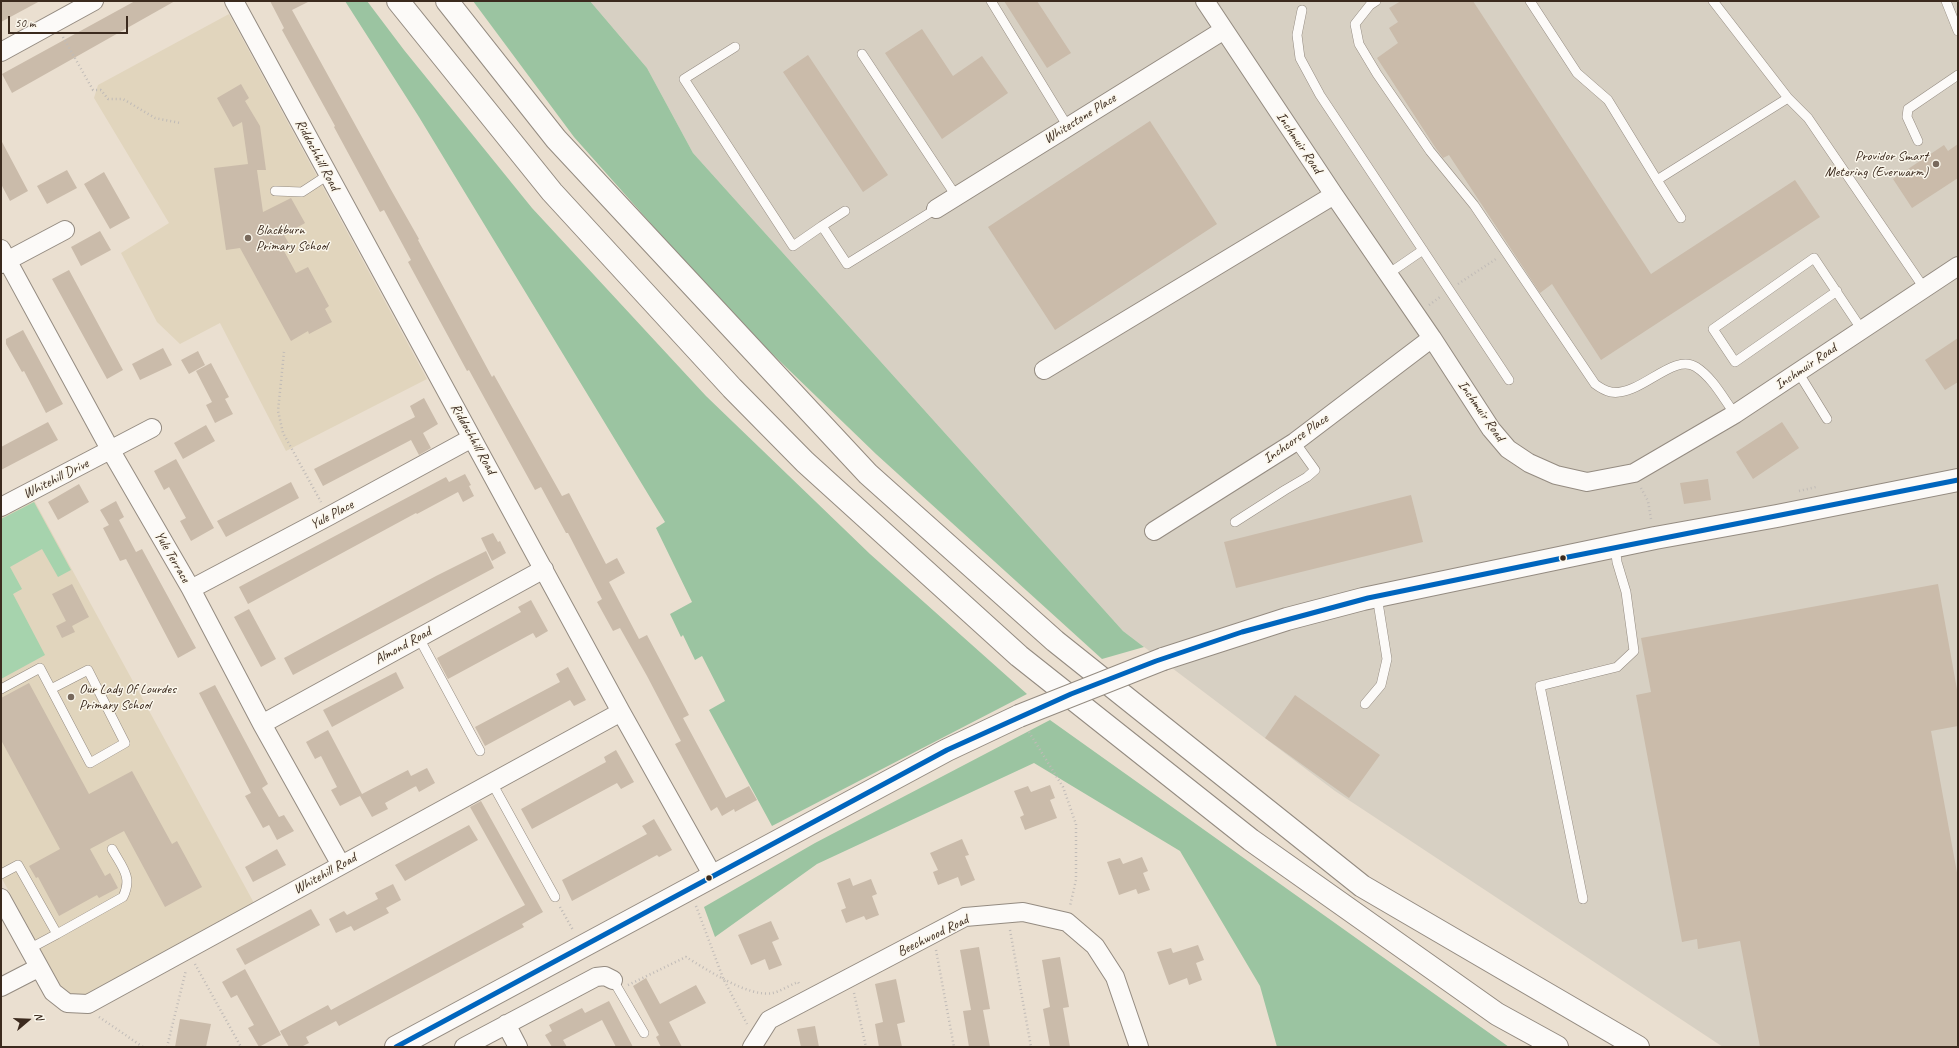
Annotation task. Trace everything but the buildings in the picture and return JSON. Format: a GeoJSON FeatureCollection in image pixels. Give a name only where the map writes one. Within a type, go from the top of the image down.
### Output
{"type":"FeatureCollection","features":[{"type":"Feature","properties":{"kind":"main road"},"geometry":{"type":"LineString","coordinates":[[398,1],[552,192],[732,388],[805,462],[1014,651],[1251,840],[1497,1014],[1557,1047]]}},
{"type":"Feature","properties":{"kind":"main road"},"geometry":{"type":"LineString","coordinates":[[447,1],[556,139],[868,474],[1055,641],[1362,886],[1638,1047]]}},
{"type":"Feature","properties":{"kind":"main road"},"geometry":{"type":"LineString","coordinates":[[396,1047],[947,750],[1019,716],[1163,658],[1287,619],[1377,596],[1655,538],[1777,516],[1958,480]]}},
{"type":"Feature","properties":{"kind":"street"},"geometry":{"type":"LineString","coordinates":[[1,52],[94,1]]}},
{"type":"Feature","properties":{"kind":"street","name":"Riddochhill Road"},"geometry":{"type":"LineString","coordinates":[[234,1],[621,712],[713,876]]}},
{"type":"Feature","properties":{"kind":"street","name":"Inchmuir Road"},"geometry":{"type":"LineString","coordinates":[[1205,1],[1334,195],[1432,338],[1491,429],[1508,449],[1518,456],[1556,475],[1587,482],[1634,473],[1735,414],[1958,266]]}},
{"type":"Feature","properties":{"kind":"street","name":"Whitestone Place"},"geometry":{"type":"LineString","coordinates":[[936,209],[1224,30]]}},
{"type":"Feature","properties":{"kind":"street"},"geometry":{"type":"LineString","coordinates":[[1044,370],[1334,195]]}},
{"type":"Feature","properties":{"kind":"street"},"geometry":{"type":"LineString","coordinates":[[3,258],[65,230]]}},
{"type":"Feature","properties":{"kind":"street","name":"Yule Terrace"},"geometry":{"type":"LineString","coordinates":[[3,258],[190,589],[262,724],[341,865]]}},
{"type":"Feature","properties":{"kind":"street","name":"Inchcorse Place"},"geometry":{"type":"LineString","coordinates":[[1154,531],[1295,442],[1432,338]]}},
{"type":"Feature","properties":{"kind":"street","name":"Whitehill Drive"},"geometry":{"type":"LineString","coordinates":[[1,507],[111,451],[152,428]]}},
{"type":"Feature","properties":{"kind":"street","name":"Yule Place"},"geometry":{"type":"LineString","coordinates":[[190,589],[329,516],[472,438]]}},
{"type":"Feature","properties":{"kind":"street","name":"Almond Road"},"geometry":{"type":"LineString","coordinates":[[262,724],[544,569]]}},
{"type":"Feature","properties":{"kind":"street","name":"Whitehill Road"},"geometry":{"type":"LineString","coordinates":[[88,1004],[621,712]]}},
{"type":"Feature","properties":{"kind":"street"},"geometry":{"type":"LineString","coordinates":[[1,898],[38,968],[53,992],[67,1003],[88,1004]]}},
{"type":"Feature","properties":{"kind":"street","name":"Beechwood Road"},"geometry":{"type":"LineString","coordinates":[[755,1042],[769,1020],[965,917],[1023,912],[1067,922],[1095,946],[1115,977],[1139,1047]]}},
{"type":"Feature","properties":{"kind":"street"},"geometry":{"type":"LineString","coordinates":[[1,988],[38,968]]}},
{"type":"Feature","properties":{"kind":"street"},"geometry":{"type":"LineString","coordinates":[[464,1047],[596,976],[605,976],[616,985]]}},
{"type":"Feature","properties":{"kind":"street"},"geometry":{"type":"LineString","coordinates":[[506,1024],[518,1047]]}},
{"type":"Feature","properties":{"kind":"lane"},"geometry":{"type":"LineString","coordinates":[[991,1],[1068,126]]}},
{"type":"Feature","properties":{"kind":"lane"},"geometry":{"type":"LineString","coordinates":[[1376,1],[1370,5],[1355,24],[1359,44],[1377,74],[1417,132],[1474,205],[1594,384],[1610,392],[1625,392],[1642,385],[1679,364],[1694,366],[1711,381],[1735,414]]}},
{"type":"Feature","properties":{"kind":"lane"},"geometry":{"type":"LineString","coordinates":[[1530,1],[1577,72],[1608,100],[1681,218]]}},
{"type":"Feature","properties":{"kind":"lane"},"geometry":{"type":"LineString","coordinates":[[1713,1],[1788,98],[1808,118],[1924,288]]}},
{"type":"Feature","properties":{"kind":"lane"},"geometry":{"type":"LineString","coordinates":[[1946,2],[1958,31]]}},
{"type":"Feature","properties":{"kind":"lane"},"geometry":{"type":"LineString","coordinates":[[1302,10],[1297,35],[1300,58],[1320,95],[1509,380]]}},
{"type":"Feature","properties":{"kind":"lane"},"geometry":{"type":"LineString","coordinates":[[735,47],[684,79],[793,246],[845,211]]}},
{"type":"Feature","properties":{"kind":"lane"},"geometry":{"type":"LineString","coordinates":[[862,54],[956,196]]}},
{"type":"Feature","properties":{"kind":"lane"},"geometry":{"type":"LineString","coordinates":[[1918,141],[1907,117],[1908,109],[1958,75]]}},
{"type":"Feature","properties":{"kind":"lane"},"geometry":{"type":"LineString","coordinates":[[1657,180],[1788,98]]}},
{"type":"Feature","properties":{"kind":"lane"},"geometry":{"type":"LineString","coordinates":[[275,191],[302,192],[328,175]]}},
{"type":"Feature","properties":{"kind":"lane"},"geometry":{"type":"LineString","coordinates":[[822,226],[847,264],[936,209]]}},
{"type":"Feature","properties":{"kind":"lane"},"geometry":{"type":"LineString","coordinates":[[1388,274],[1423,250]]}},
{"type":"Feature","properties":{"kind":"lane"},"geometry":{"type":"LineString","coordinates":[[1837,290],[1735,362],[1713,329],[1814,258],[1837,290],[1862,330]]}},
{"type":"Feature","properties":{"kind":"lane"},"geometry":{"type":"LineString","coordinates":[[1798,372],[1827,419]]}},
{"type":"Feature","properties":{"kind":"lane"},"geometry":{"type":"LineString","coordinates":[[1235,522],[1307,477],[1315,470],[1295,442]]}},
{"type":"Feature","properties":{"kind":"lane"},"geometry":{"type":"LineString","coordinates":[[1583,899],[1540,686],[1617,667],[1634,651],[1628,607],[1617,562],[1615,546]]}},
{"type":"Feature","properties":{"kind":"lane"},"geometry":{"type":"LineString","coordinates":[[1365,704],[1381,685],[1387,659],[1377,596]]}},
{"type":"Feature","properties":{"kind":"lane"},"geometry":{"type":"LineString","coordinates":[[419,638],[480,751]]}},
{"type":"Feature","properties":{"kind":"lane"},"geometry":{"type":"LineString","coordinates":[[1,689],[40,668],[51,689],[90,763],[125,743],[88,670],[51,689]]}},
{"type":"Feature","properties":{"kind":"lane"},"geometry":{"type":"LineString","coordinates":[[492,783],[555,897]]}},
{"type":"Feature","properties":{"kind":"lane"},"geometry":{"type":"LineString","coordinates":[[29,949],[123,898],[128,886],[126,873],[112,849]]}},
{"type":"Feature","properties":{"kind":"lane"},"geometry":{"type":"LineString","coordinates":[[1,874],[18,864],[57,934]]}},
{"type":"Feature","properties":{"kind":"lane"},"geometry":{"type":"LineString","coordinates":[[616,985],[644,1033]]}},
{"type":"Feature","properties":{"kind":"path"},"geometry":{"type":"LineString","coordinates":[[55,23],[92,90],[101,90],[108,99],[123,99],[155,118],[180,123]]}},
{"type":"Feature","properties":{"kind":"path"},"geometry":{"type":"LineString","coordinates":[[284,352],[278,412],[283,433],[329,516]]}},
{"type":"Feature","properties":{"kind":"path"},"geometry":{"type":"LineString","coordinates":[[1634,473],[1648,501],[1655,538]]}},
{"type":"Feature","properties":{"kind":"path"},"geometry":{"type":"LineString","coordinates":[[1019,716],[1063,787],[1076,824],[1076,880],[1067,922]]}},
{"type":"Feature","properties":{"kind":"path"},"geometry":{"type":"LineString","coordinates":[[689,889],[722,978],[735,1005],[751,1031],[755,1042]]}},
{"type":"Feature","properties":{"kind":"path"},"geometry":{"type":"LineString","coordinates":[[555,897],[582,946]]}},
{"type":"Feature","properties":{"kind":"path"},"geometry":{"type":"LineString","coordinates":[[1007,913],[1031,1047]]}},
{"type":"Feature","properties":{"kind":"path"},"geometry":{"type":"LineString","coordinates":[[933,933],[954,1047]]}},
{"type":"Feature","properties":{"kind":"path"},"geometry":{"type":"LineString","coordinates":[[167,1047],[168,1036],[184,982],[187,949]]}},
{"type":"Feature","properties":{"kind":"path"},"geometry":{"type":"LineString","coordinates":[[187,949],[241,1047]]}},
{"type":"Feature","properties":{"kind":"path"},"geometry":{"type":"LineString","coordinates":[[616,985],[686,957],[722,978],[754,992],[772,993],[798,982],[808,999]]}},
{"type":"Feature","properties":{"kind":"path"},"geometry":{"type":"LineString","coordinates":[[851,977],[866,1047]]}},
{"type":"Feature","properties":{"kind":"path"},"geometry":{"type":"LineString","coordinates":[[88,1004],[91,1012],[143,1047]]}},
{"type":"Feature","properties":{"kind":"shaded area"},"geometry":{"type":"Polygon","coordinates":[[[590,1],[1958,1],[1958,1047],[1723,1047],[1335,791],[1123,631],[693,153],[647,68],[590,1]]]}},
{"type":"Feature","properties":{"kind":"shaded area","name":"Blackburn Primary School"},"geometry":{"type":"Polygon","coordinates":[[[229,14],[427,379],[286,451],[220,323],[180,344],[157,322],[121,253],[169,223],[94,98],[98,85],[229,14]]]}},
{"type":"Feature","properties":{"kind":"shaded area","name":"Our Lady Of Lourdes Primary School"},"geometry":{"type":"Polygon","coordinates":[[[34,500],[254,903],[85,995],[70,995],[60,985],[1,877],[1,517],[34,500]]]}},
{"type":"Feature","properties":{"kind":"green space"},"geometry":{"type":"Polygon","coordinates":[[[345,1],[367,1],[404,50],[532,208],[706,396],[870,554],[1027,694],[772,826],[709,710],[725,701],[702,656],[695,660],[683,635],[681,637],[670,614],[692,602],[656,528],[665,522],[419,117],[345,1]]]}},
{"type":"Feature","properties":{"kind":"green space"},"geometry":{"type":"Polygon","coordinates":[[[473,1],[590,1],[647,68],[693,153],[1123,631],[1144,647],[1102,659],[876,454],[732,315],[574,137],[473,1]]]}},
{"type":"Feature","properties":{"kind":"green space"},"geometry":{"type":"Polygon","coordinates":[[[34,502],[71,570],[58,577],[42,549],[10,567],[22,589],[13,594],[45,655],[1,679],[1,519],[34,502]]]}},
{"type":"Feature","properties":{"kind":"green space"},"geometry":{"type":"Polygon","coordinates":[[[1050,720],[1509,1047],[1277,1047],[1260,986],[1180,851],[1034,763],[817,864],[715,937],[704,907],[815,843],[1050,720]]]}},
{"type":"Feature","properties":{"kind":"transit line"},"geometry":{"type":"LineString","coordinates":[[396,1047],[947,750],[1071,694],[1156,661],[1242,632],[1368,598],[1958,480]]}},
{"type":"Feature","properties":{"kind":"place","name":"Providor Smart Metering (Everwarm)"},"geometry":{"type":"Point","coordinates":[1936,164]}},
{"type":"Feature","properties":{"kind":"place","name":"Blackburn Primary School"},"geometry":{"type":"Point","coordinates":[248,238]}},
{"type":"Feature","properties":{"kind":"place","name":"Our Lady Of Lourdes Primary School"},"geometry":{"type":"Point","coordinates":[71,697]}}]}
